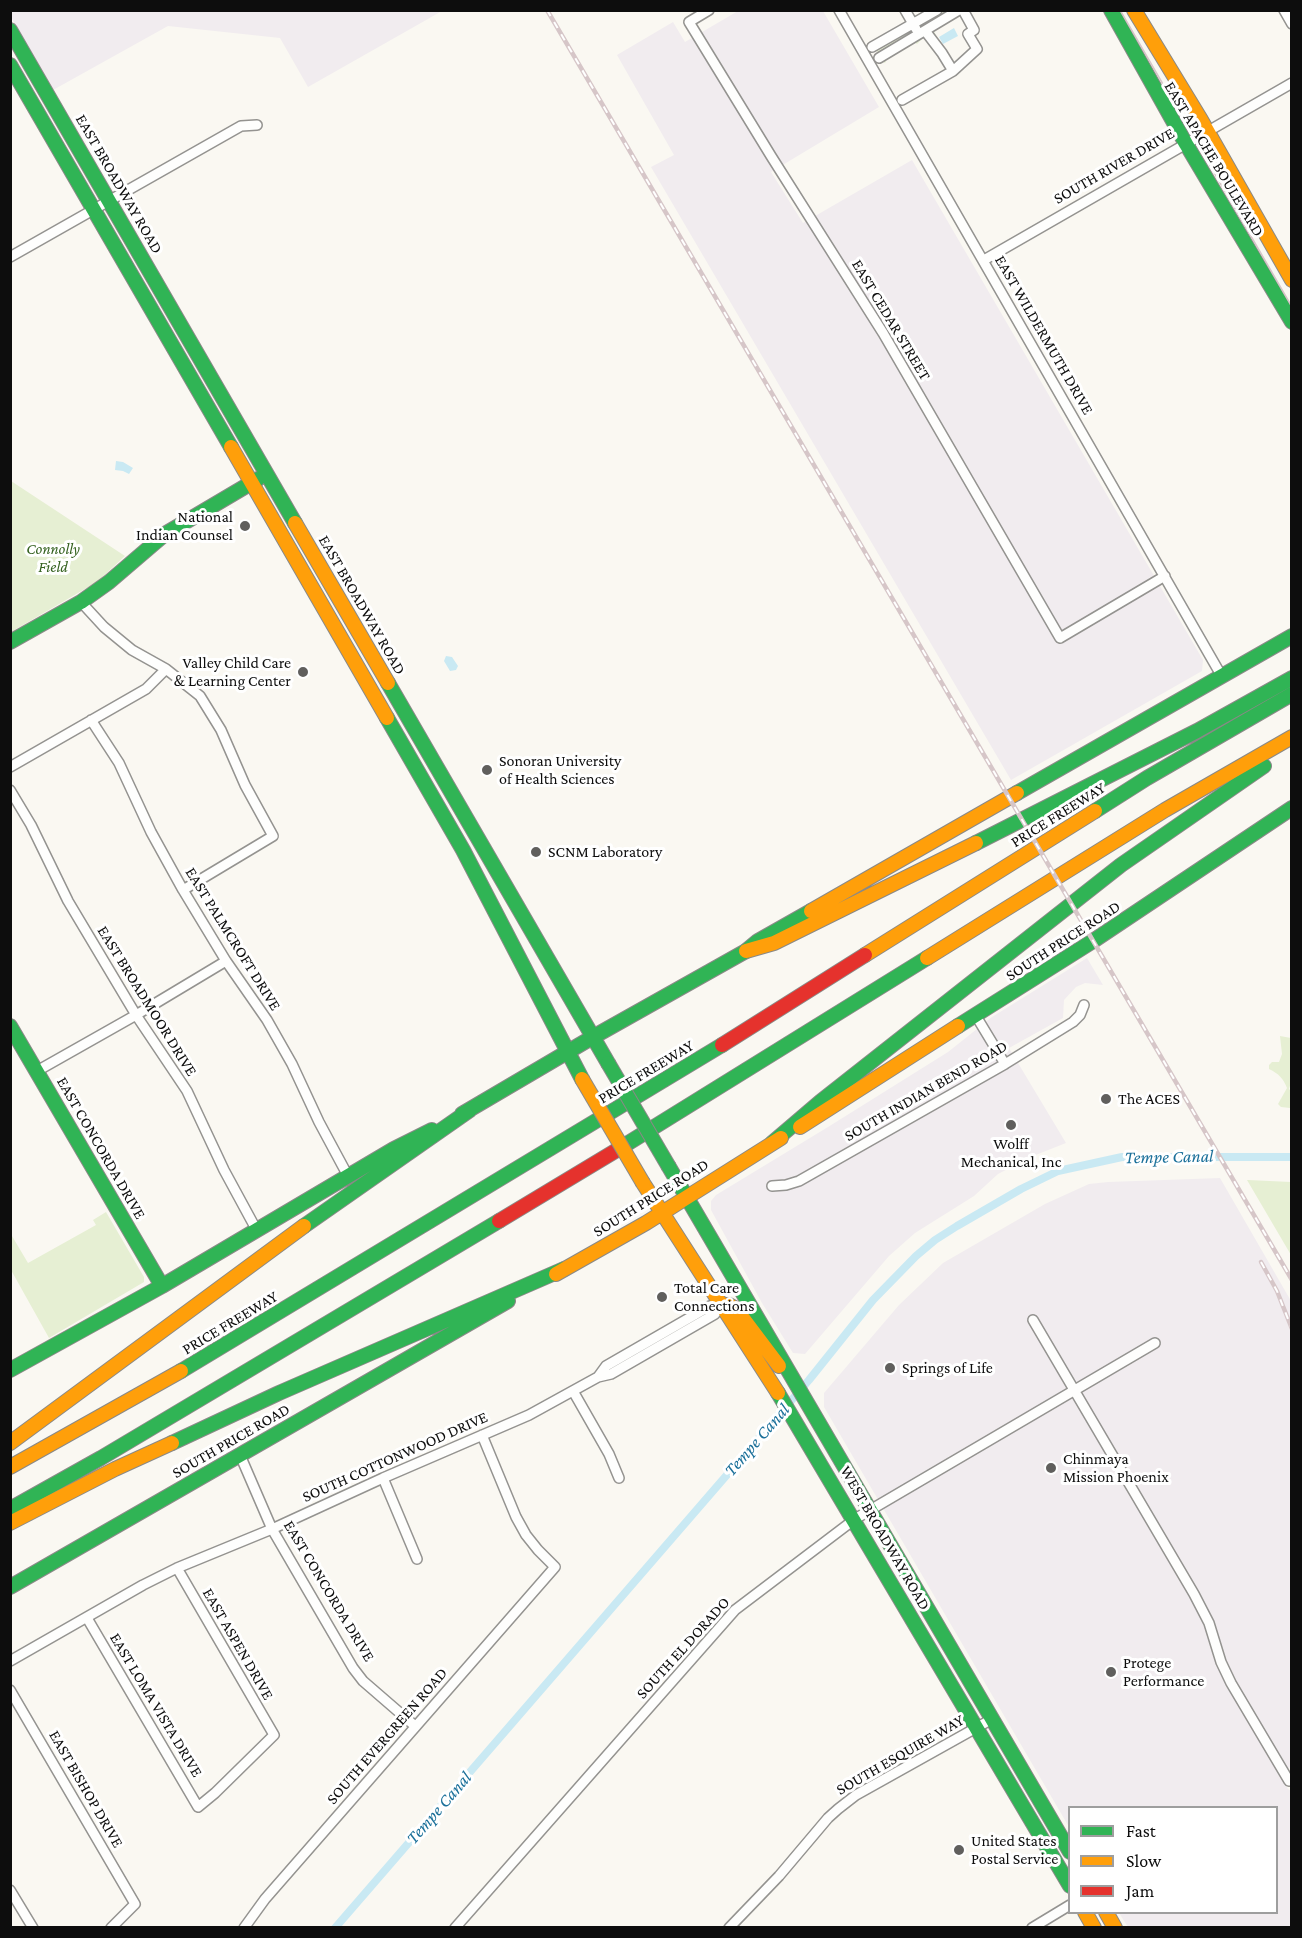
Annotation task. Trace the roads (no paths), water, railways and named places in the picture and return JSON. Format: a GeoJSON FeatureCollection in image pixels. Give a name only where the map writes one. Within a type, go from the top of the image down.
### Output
{"type":"FeatureCollection","features":[{"type":"Feature","properties":{"kind":"main road","name":"EAST APACHE BOULEVARD"},"geometry":{"type":"LineString","coordinates":[[1111,10],[1186,144],[1292,322]]}},
{"type":"Feature","properties":{"kind":"main road","name":"EAST APACHE BOULEVARD"},"geometry":{"type":"LineString","coordinates":[[1134,10],[1207,131],[1292,280]]}},
{"type":"Feature","properties":{"kind":"main road","name":"EAST BROADWAY ROAD"},"geometry":{"type":"LineString","coordinates":[[10,30],[686,1196]]}},
{"type":"Feature","properties":{"kind":"main road","name":"EAST BROADWAY ROAD"},"geometry":{"type":"LineString","coordinates":[[10,65],[464,850],[567,1052],[661,1213]]}},
{"type":"Feature","properties":{"kind":"main road"},"geometry":{"type":"LineString","coordinates":[[10,642],[81,602],[109,582],[165,534],[267,474]]}},
{"type":"Feature","properties":{"kind":"main road"},"geometry":{"type":"LineString","coordinates":[[11,1367],[162,1286],[394,1149],[470,1110],[593,1037],[746,951],[758,941],[1292,636]]}},
{"type":"Feature","properties":{"kind":"main road"},"geometry":{"type":"LineString","coordinates":[[746,951],[774,943],[872,895],[1197,731],[1292,678]]}},
{"type":"Feature","properties":{"kind":"main road","name":"PRICE FREEWAY"},"geometry":{"type":"LineString","coordinates":[[10,1467],[198,1361],[666,1080],[1148,778],[1292,694]]}},
{"type":"Feature","properties":{"kind":"main road"},"geometry":{"type":"LineString","coordinates":[[10,1509],[101,1458],[574,1177],[1165,810],[1292,737]]}},
{"type":"Feature","properties":{"kind":"main road"},"geometry":{"type":"LineString","coordinates":[[404,747],[419,738]]}},
{"type":"Feature","properties":{"kind":"main road"},"geometry":{"type":"LineString","coordinates":[[772,1143],[820,1102],[964,990],[1060,911],[1223,793],[1292,750]]}},
{"type":"Feature","properties":{"kind":"main road","name":"SOUTH PRICE ROAD"},"geometry":{"type":"LineString","coordinates":[[10,1587],[661,1213],[819,1116],[1107,932],[1292,808]]}},
{"type":"Feature","properties":{"kind":"main road"},"geometry":{"type":"LineString","coordinates":[[464,850],[479,842]]}},
{"type":"Feature","properties":{"kind":"main road","name":"EAST CONCORDA DRIVE"},"geometry":{"type":"LineString","coordinates":[[10,1026],[162,1286]]}},
{"type":"Feature","properties":{"kind":"main road"},"geometry":{"type":"LineString","coordinates":[[10,1443],[78,1396],[265,1255],[470,1110]]}},
{"type":"Feature","properties":{"kind":"main road","name":"WEST BROADWAY ROAD"},"geometry":{"type":"LineString","coordinates":[[686,1196],[1068,1849]]}},
{"type":"Feature","properties":{"kind":"main road","name":"WEST BROADWAY ROAD"},"geometry":{"type":"LineString","coordinates":[[661,1213],[778,1393],[855,1519],[1068,1884]]}},
{"type":"Feature","properties":{"kind":"main road"},"geometry":{"type":"LineString","coordinates":[[10,1523],[115,1469],[279,1393],[564,1269]]}},
{"type":"Feature","properties":{"kind":"main road"},"geometry":{"type":"LineString","coordinates":[[721,1305],[729,1305],[736,1309],[767,1352],[785,1373],[792,1376]]}},
{"type":"Feature","properties":{"kind":"main road"},"geometry":{"type":"LineString","coordinates":[[1086,1914],[1094,1928]]}},
{"type":"Feature","properties":{"kind":"main road"},"geometry":{"type":"LineString","coordinates":[[1107,1914],[1115,1928]]}},
{"type":"Feature","properties":{"kind":"street","name":"EAST CEDAR STREET"},"geometry":{"type":"LineString","coordinates":[[710,10],[689,22],[883,333],[1060,638],[1165,576]]}},
{"type":"Feature","properties":{"kind":"street","name":"EAST WILDERMUTH DRIVE"},"geometry":{"type":"LineString","coordinates":[[839,10],[1221,675]]}},
{"type":"Feature","properties":{"kind":"street"},"geometry":{"type":"LineString","coordinates":[[905,10],[913,24],[942,53],[952,71]]}},
{"type":"Feature","properties":{"kind":"street"},"geometry":{"type":"LineString","coordinates":[[872,47],[937,10]]}},
{"type":"Feature","properties":{"kind":"street"},"geometry":{"type":"LineString","coordinates":[[879,58],[961,10],[974,30],[968,34],[977,49],[952,71],[902,100]]}},
{"type":"Feature","properties":{"kind":"street"},"geometry":{"type":"LineString","coordinates":[[1284,10],[1292,24]]}},
{"type":"Feature","properties":{"kind":"street","name":"SOUTH RIVER DRIVE"},"geometry":{"type":"LineString","coordinates":[[984,260],[1292,82]]}},
{"type":"Feature","properties":{"kind":"street"},"geometry":{"type":"LineString","coordinates":[[10,257],[241,126],[257,125]]}},
{"type":"Feature","properties":{"kind":"street"},"geometry":{"type":"LineString","coordinates":[[81,602],[104,627],[132,650],[166,669],[200,696],[221,730],[244,785],[273,836],[183,890]]}},
{"type":"Feature","properties":{"kind":"street"},"geometry":{"type":"LineString","coordinates":[[10,767],[146,689],[166,669]]}},
{"type":"Feature","properties":{"kind":"street","name":"EAST PALMCROFT DRIVE"},"geometry":{"type":"LineString","coordinates":[[91,720],[119,763],[151,832],[183,890],[226,961],[267,1020],[292,1064],[348,1176]]}},
{"type":"Feature","properties":{"kind":"street","name":"EAST BROADMOOR DRIVE"},"geometry":{"type":"LineString","coordinates":[[10,790],[31,825],[68,901],[136,1015],[187,1091],[224,1170],[256,1229]]}},
{"type":"Feature","properties":{"kind":"street"},"geometry":{"type":"LineString","coordinates":[[37,1071],[226,961]]}},
{"type":"Feature","properties":{"kind":"street","name":"SOUTH INDIAN BEND ROAD"},"geometry":{"type":"LineString","coordinates":[[772,1186],[799,1181],[1005,1064],[1073,1022],[1080,1015],[1084,1005]]}},
{"type":"Feature","properties":{"kind":"street"},"geometry":{"type":"LineString","coordinates":[[976,1016],[1005,1064]]}},
{"type":"Feature","properties":{"kind":"street","name":"SOUTH COTTONWOOD DRIVE"},"geometry":{"type":"LineString","coordinates":[[598,1377],[606,1366],[710,1306],[721,1305]]}},
{"type":"Feature","properties":{"kind":"street","name":"SOUTH COTTONWOOD DRIVE"},"geometry":{"type":"LineString","coordinates":[[10,1661],[177,1568],[530,1414],[598,1377],[610,1374],[715,1314],[721,1305]]}},
{"type":"Feature","properties":{"kind":"street"},"geometry":{"type":"LineString","coordinates":[[1034,1320],[1194,1594],[1209,1623],[1221,1662],[1231,1683],[1290,1780]]}},
{"type":"Feature","properties":{"kind":"street"},"geometry":{"type":"LineString","coordinates":[[656,1348],[663,1333]]}},
{"type":"Feature","properties":{"kind":"street","name":"SOUTH EL DORADO"},"geometry":{"type":"LineString","coordinates":[[455,1928],[735,1610],[855,1519],[1155,1343]]}},
{"type":"Feature","properties":{"kind":"street"},"geometry":{"type":"LineString","coordinates":[[573,1391],[609,1454],[619,1478]]}},
{"type":"Feature","properties":{"kind":"street","name":"SOUTH EVERGREEN ROAD"},"geometry":{"type":"LineString","coordinates":[[244,1928],[265,1899],[555,1567],[537,1550],[516,1517],[482,1435]]}},
{"type":"Feature","properties":{"kind":"street","name":"EAST CONCORDA DRIVE"},"geometry":{"type":"LineString","coordinates":[[240,1455],[272,1528],[358,1674],[363,1681],[415,1726]]}},
{"type":"Feature","properties":{"kind":"street"},"geometry":{"type":"LineString","coordinates":[[383,1478],[417,1559]]}},
{"type":"Feature","properties":{"kind":"street","name":"EAST ASPEN DRIVE"},"geometry":{"type":"LineString","coordinates":[[177,1568],[274,1735],[198,1807]]}},
{"type":"Feature","properties":{"kind":"street","name":"EAST LOMA VISTA DRIVE"},"geometry":{"type":"LineString","coordinates":[[87,1618],[198,1807]]}},
{"type":"Feature","properties":{"kind":"street","name":"EAST BISHOP DRIVE"},"geometry":{"type":"LineString","coordinates":[[10,1690],[135,1904],[111,1928]]}},
{"type":"Feature","properties":{"kind":"street","name":"SOUTH ESQUIRE WAY"},"geometry":{"type":"LineString","coordinates":[[729,1928],[838,1809],[856,1795],[992,1719]]}},
{"type":"Feature","properties":{"kind":"street"},"geometry":{"type":"LineString","coordinates":[[10,1890],[33,1928]]}},
{"type":"Feature","properties":{"kind":"street"},"geometry":{"type":"LineString","coordinates":[[1032,1928],[1068,1906]]}},
{"type":"Feature","properties":{"kind":"water"},"geometry":{"type":"Polygon","coordinates":[[[954,28],[958,36],[943,44],[939,37],[954,28]]]}},
{"type":"Feature","properties":{"kind":"water"},"geometry":{"type":"Polygon","coordinates":[[[116,461],[133,468],[129,474],[115,470],[116,461]]]}},
{"type":"Feature","properties":{"kind":"water"},"geometry":{"type":"Polygon","coordinates":[[[446,656],[452,657],[458,666],[456,670],[450,671],[444,661],[446,656]]]}},
{"type":"Feature","properties":{"kind":"waterway","name":"Tempe Canal"},"geometry":{"type":"LineString","coordinates":[[335,1928],[809,1380],[873,1300],[935,1240],[1021,1189],[1058,1171],[1122,1157],[1292,1157]]}},
{"type":"Feature","properties":{"kind":"tram line"},"geometry":{"type":"LineString","coordinates":[[1120,10],[1292,307]]}},
{"type":"Feature","properties":{"kind":"railway"},"geometry":{"type":"LineString","coordinates":[[547,10],[1292,1280]]}},
{"type":"Feature","properties":{"kind":"railway"},"geometry":{"type":"LineString","coordinates":[[1261,1262],[1277,1291],[1292,1329]]}},
{"type":"Feature","properties":{"kind":"place","name":"National Indian Counsel"},"geometry":{"type":"Point","coordinates":[245,526]}},
{"type":"Feature","properties":{"kind":"place","name":"Valley Child Care & Learning Center"},"geometry":{"type":"Point","coordinates":[303,672]}},
{"type":"Feature","properties":{"kind":"place","name":"Sonoran University of Health Sciences"},"geometry":{"type":"Point","coordinates":[487,770]}},
{"type":"Feature","properties":{"kind":"place","name":"SCNM Laboratory"},"geometry":{"type":"Point","coordinates":[536,852]}},
{"type":"Feature","properties":{"kind":"place","name":"The ACES"},"geometry":{"type":"Point","coordinates":[1106,1099]}},
{"type":"Feature","properties":{"kind":"place","name":"Wolff Mechanical, Inc"},"geometry":{"type":"Point","coordinates":[1011,1125]}},
{"type":"Feature","properties":{"kind":"place","name":"Total Care Connections"},"geometry":{"type":"Point","coordinates":[662,1297]}},
{"type":"Feature","properties":{"kind":"place","name":"Springs of Life"},"geometry":{"type":"Point","coordinates":[890,1368]}},
{"type":"Feature","properties":{"kind":"place","name":"Chinmaya Mission Phoenix"},"geometry":{"type":"Point","coordinates":[1051,1468]}},
{"type":"Feature","properties":{"kind":"place","name":"Protege Performance"},"geometry":{"type":"Point","coordinates":[1111,1672]}},
{"type":"Feature","properties":{"kind":"place","name":"United States Postal Service"},"geometry":{"type":"Point","coordinates":[959,1850]}},
{"type":"Feature","properties":{"kind":"park label","name":"Connolly Field"},"geometry":{"type":"Point","coordinates":[53,558]}}]}
